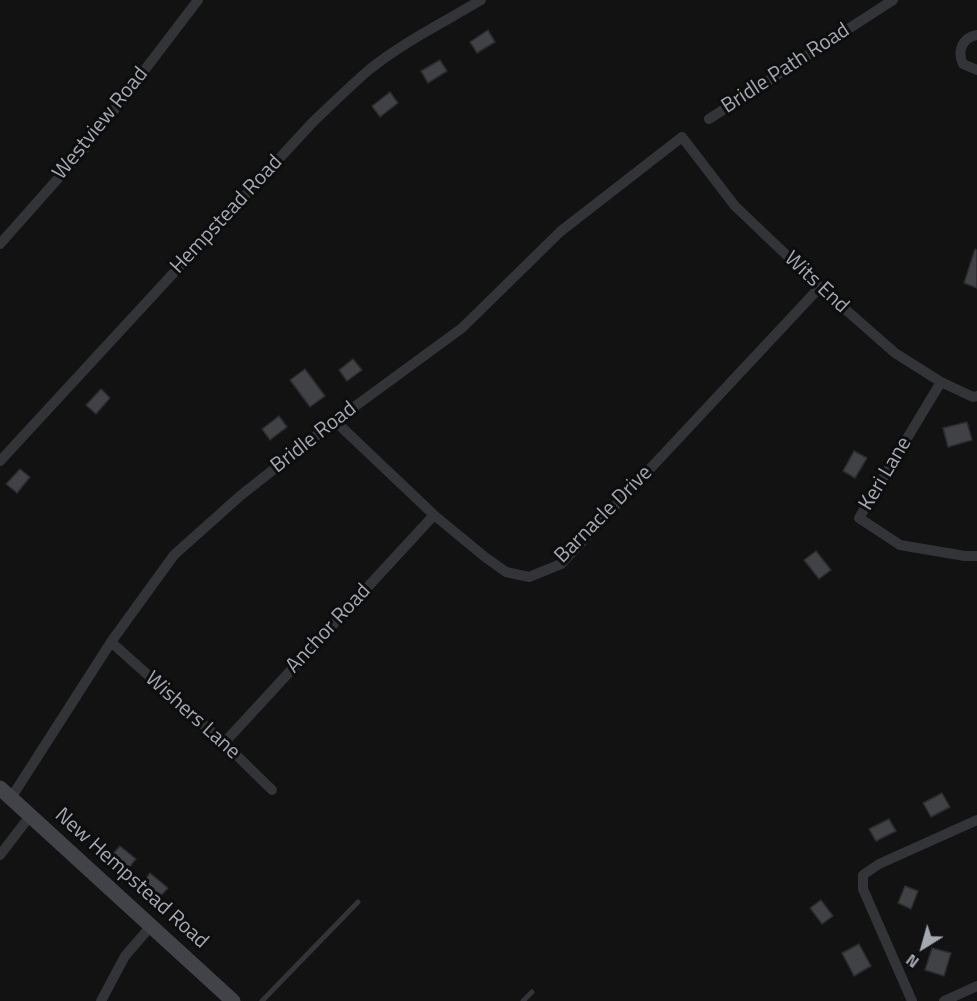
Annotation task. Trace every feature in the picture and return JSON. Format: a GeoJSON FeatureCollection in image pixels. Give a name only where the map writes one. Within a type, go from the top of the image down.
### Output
{"type":"FeatureCollection","features":[{"type":"Feature","properties":{"kind":"street","name":"Westview Road"},"geometry":{"type":"LineString","coordinates":[[0,244],[86,147],[198,0]]}},
{"type":"Feature","properties":{"kind":"street","name":"Hempstead Road"},"geometry":{"type":"LineString","coordinates":[[0,461],[343,93],[372,68],[409,43],[481,0]]}},
{"type":"Feature","properties":{"kind":"street","name":"Bridle Path Road"},"geometry":{"type":"LineString","coordinates":[[709,119],[893,0]]}},
{"type":"Feature","properties":{"kind":"street"},"geometry":{"type":"LineString","coordinates":[[977,35],[966,40],[960,48],[959,56],[963,64],[977,70]]}},
{"type":"Feature","properties":{"kind":"street","name":"Wits End"},"geometry":{"type":"LineString","coordinates":[[682,137],[735,206],[820,287],[895,353],[941,382],[973,397],[977,396]]}},
{"type":"Feature","properties":{"kind":"street","name":"Bridle Road"},"geometry":{"type":"LineString","coordinates":[[6,793],[174,555],[240,496],[335,421],[462,328],[561,231],[682,137]]}},
{"type":"Feature","properties":{"kind":"street","name":"Barnacle Drive"},"geometry":{"type":"LineString","coordinates":[[335,421],[434,515],[485,557],[506,572],[529,577],[561,564],[820,287]]}},
{"type":"Feature","properties":{"kind":"street","name":"Keri Lane"},"geometry":{"type":"LineString","coordinates":[[941,382],[859,518],[900,545],[977,556]]}},
{"type":"Feature","properties":{"kind":"street","name":"Anchor Road"},"geometry":{"type":"LineString","coordinates":[[224,743],[434,515]]}},
{"type":"Feature","properties":{"kind":"street","name":"Wishers Lane"},"geometry":{"type":"LineString","coordinates":[[111,642],[224,743],[272,790]]}},
{"type":"Feature","properties":{"kind":"street","name":"New Hempstead Road"},"geometry":{"type":"LineString","coordinates":[[6,793],[233,1001]]}},
{"type":"Feature","properties":{"kind":"street"},"geometry":{"type":"LineString","coordinates":[[0,855],[30,816]]}},
{"type":"Feature","properties":{"kind":"street"},"geometry":{"type":"LineString","coordinates":[[912,1001],[863,889],[863,875],[879,864],[977,820]]}},
{"type":"Feature","properties":{"kind":"street"},"geometry":{"type":"LineString","coordinates":[[101,1001],[125,956],[152,926]]}},
{"type":"Feature","properties":{"kind":"street"},"geometry":{"type":"LineString","coordinates":[[944,1001],[977,986]]}},
{"type":"Feature","properties":{"kind":"lane"},"geometry":{"type":"LineString","coordinates":[[262,1001],[358,902]]}},
{"type":"Feature","properties":{"kind":"lane"},"geometry":{"type":"LineString","coordinates":[[523,1001],[532,992]]}},
{"type":"Feature","properties":{"kind":"building"},"geometry":{"type":"Polygon","coordinates":[[[488,30],[495,42],[477,53],[470,42],[488,30]]]}},
{"type":"Feature","properties":{"kind":"building"},"geometry":{"type":"Polygon","coordinates":[[[440,60],[447,71],[428,83],[421,71],[440,60]]]}},
{"type":"Feature","properties":{"kind":"building"},"geometry":{"type":"Polygon","coordinates":[[[390,92],[398,103],[380,117],[372,106],[390,92]]]}},
{"type":"Feature","properties":{"kind":"building"},"geometry":{"type":"Polygon","coordinates":[[[975,249],[977,250],[977,288],[964,283],[975,249]]]}},
{"type":"Feature","properties":{"kind":"building"},"geometry":{"type":"Polygon","coordinates":[[[353,359],[362,370],[347,381],[339,370],[353,359]]]}},
{"type":"Feature","properties":{"kind":"building"},"geometry":{"type":"Polygon","coordinates":[[[305,369],[325,396],[310,407],[290,380],[305,369]]]}},
{"type":"Feature","properties":{"kind":"building"},"geometry":{"type":"Polygon","coordinates":[[[101,389],[110,398],[96,414],[86,405],[101,389]]]}},
{"type":"Feature","properties":{"kind":"building"},"geometry":{"type":"Polygon","coordinates":[[[279,416],[287,427],[270,440],[262,429],[279,416]]]}},
{"type":"Feature","properties":{"kind":"building"},"geometry":{"type":"Polygon","coordinates":[[[967,422],[972,440],[948,447],[943,428],[967,422]]]}},
{"type":"Feature","properties":{"kind":"building"},"geometry":{"type":"Polygon","coordinates":[[[854,451],[867,458],[855,478],[843,471],[854,451]]]}},
{"type":"Feature","properties":{"kind":"building"},"geometry":{"type":"Polygon","coordinates":[[[20,469],[30,477],[17,493],[6,484],[20,469]]]}},
{"type":"Feature","properties":{"kind":"building"},"geometry":{"type":"Polygon","coordinates":[[[816,551],[831,570],[819,579],[804,560],[816,551]]]}},
{"type":"Feature","properties":{"kind":"building"},"geometry":{"type":"Polygon","coordinates":[[[942,793],[950,807],[931,817],[923,803],[942,793]]]}},
{"type":"Feature","properties":{"kind":"building"},"geometry":{"type":"Polygon","coordinates":[[[889,819],[896,831],[876,841],[869,829],[889,819]]]}},
{"type":"Feature","properties":{"kind":"building"},"geometry":{"type":"Polygon","coordinates":[[[120,846],[136,859],[127,870],[111,856],[120,846]]]}},
{"type":"Feature","properties":{"kind":"building"},"geometry":{"type":"Polygon","coordinates":[[[150,873],[168,888],[159,898],[142,883],[150,873]]]}},
{"type":"Feature","properties":{"kind":"building"},"geometry":{"type":"Polygon","coordinates":[[[905,886],[918,891],[911,909],[898,903],[905,886]]]}},
{"type":"Feature","properties":{"kind":"building"},"geometry":{"type":"Polygon","coordinates":[[[821,900],[833,916],[822,924],[810,908],[821,900]]]}},
{"type":"Feature","properties":{"kind":"building"},"geometry":{"type":"Polygon","coordinates":[[[859,944],[871,966],[854,976],[842,953],[859,944]]]}},
{"type":"Feature","properties":{"kind":"building"},"geometry":{"type":"Polygon","coordinates":[[[932,948],[951,953],[944,976],[925,970],[932,948]]]}}]}
